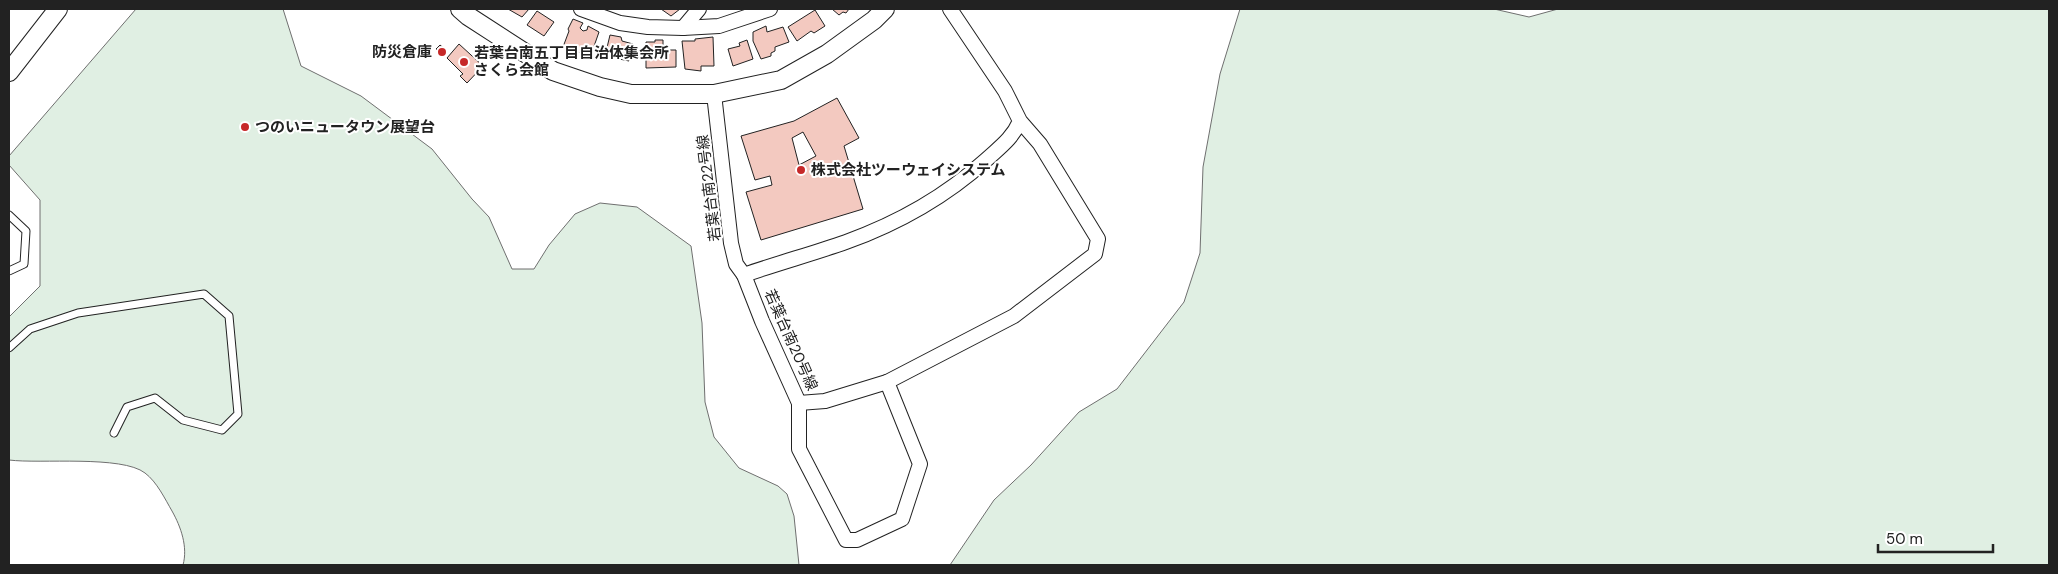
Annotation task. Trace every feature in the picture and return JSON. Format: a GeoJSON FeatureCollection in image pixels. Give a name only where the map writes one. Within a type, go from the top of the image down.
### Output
{"type":"FeatureCollection","features":[{"type":"Feature","properties":{"kind":"street"},"geometry":{"type":"LineString","coordinates":[[10,66],[58,9]]}},
{"type":"Feature","properties":{"kind":"street"},"geometry":{"type":"LineString","coordinates":[[460,9],[552,71],[590,84],[631,94],[714,94],[781,80],[826,54],[874,20],[885,9]]}},
{"type":"Feature","properties":{"kind":"street"},"geometry":{"type":"LineString","coordinates":[[683,28],[698,9]]}},
{"type":"Feature","properties":{"kind":"street"},"geometry":{"type":"LineString","coordinates":[[588,10],[620,23],[683,28],[719,26],[770,9]]}},
{"type":"Feature","properties":{"kind":"street","name":"若葉台南20号線"},"geometry":{"type":"LineString","coordinates":[[950,9],[1005,91],[1020,121],[1040,144],[1098,239],[1095,254],[1014,316],[888,382],[825,400],[799,403],[762,322],[744,275],[846,242],[887,225],[921,206],[972,172],[1013,135],[1020,121]]}},
{"type":"Feature","properties":{"kind":"street","name":"若葉台南22号線"},"geometry":{"type":"LineString","coordinates":[[714,94],[731,243],[736,264],[744,275]]}},
{"type":"Feature","properties":{"kind":"street"},"geometry":{"type":"LineString","coordinates":[[799,403],[799,449],[846,540],[857,540],[902,519],[920,464],[888,382]]}},
{"type":"Feature","properties":{"kind":"lane"},"geometry":{"type":"LineString","coordinates":[[9,215],[26,231],[24,264],[9,271]]}},
{"type":"Feature","properties":{"kind":"lane"},"geometry":{"type":"LineString","coordinates":[[9,348],[30,329],[78,312],[204,294],[229,316],[238,414],[222,430],[183,420],[155,398],[127,407],[114,433]]}},
{"type":"Feature","properties":{"kind":"green space"},"geometry":{"type":"Polygon","coordinates":[[[136,9],[283,9],[301,66],[361,96],[432,149],[489,217],[512,269],[534,269],[549,245],[575,214],[600,203],[637,207],[691,246],[702,323],[705,402],[714,437],[739,468],[778,486],[787,494],[794,516],[799,565],[183,565],[185,551],[183,537],[178,524],[160,491],[145,473],[134,467],[100,462],[9,460],[9,317],[40,286],[40,200],[9,165],[9,156],[136,9]]]}},
{"type":"Feature","properties":{"kind":"green space"},"geometry":{"type":"Polygon","coordinates":[[[1240,9],[1494,9],[1529,17],[1558,9],[2049,9],[2049,565],[950,565],[994,500],[1031,465],[1079,412],[1117,389],[1184,302],[1200,253],[1203,167],[1220,74],[1240,9]]]}},
{"type":"Feature","properties":{"kind":"building"},"geometry":{"type":"Polygon","coordinates":[[[508,9],[529,9],[522,17],[508,9]]]}},
{"type":"Feature","properties":{"kind":"building"},"geometry":{"type":"Polygon","coordinates":[[[661,9],[680,9],[671,16],[661,9]]]}},
{"type":"Feature","properties":{"kind":"building"},"geometry":{"type":"Polygon","coordinates":[[[832,9],[849,9],[846,13],[843,12],[839,15],[832,9]]]}},
{"type":"Feature","properties":{"kind":"building"},"geometry":{"type":"Polygon","coordinates":[[[815,10],[825,26],[814,33],[811,31],[797,41],[788,27],[815,10]]]}},
{"type":"Feature","properties":{"kind":"building"},"geometry":{"type":"Polygon","coordinates":[[[537,11],[554,22],[544,36],[527,25],[537,11]]]}},
{"type":"Feature","properties":{"kind":"building"},"geometry":{"type":"Polygon","coordinates":[[[573,19],[583,23],[580,28],[583,31],[587,30],[588,26],[599,32],[592,52],[584,50],[584,54],[563,47],[573,19]]]}},
{"type":"Feature","properties":{"kind":"building"},"geometry":{"type":"Polygon","coordinates":[[[766,26],[767,32],[783,27],[789,42],[775,47],[775,51],[771,53],[771,56],[761,59],[753,41],[753,32],[766,26]]]}},
{"type":"Feature","properties":{"kind":"building"},"geometry":{"type":"Polygon","coordinates":[[[610,35],[621,37],[622,41],[633,44],[629,61],[605,56],[610,35]]]}},
{"type":"Feature","properties":{"kind":"building"},"geometry":{"type":"Polygon","coordinates":[[[713,37],[714,66],[701,66],[701,71],[685,69],[682,41],[695,41],[695,39],[713,37]]]}},
{"type":"Feature","properties":{"kind":"building"},"geometry":{"type":"Polygon","coordinates":[[[655,40],[663,40],[663,50],[676,50],[676,67],[646,68],[646,42],[655,42],[655,40]]]}},
{"type":"Feature","properties":{"kind":"building"},"geometry":{"type":"Polygon","coordinates":[[[747,40],[753,59],[733,66],[728,49],[740,46],[739,43],[747,40]]]}},
{"type":"Feature","properties":{"kind":"building","name":"若葉台南五丁目自治体集会所 さくら会館"},"geometry":{"type":"Polygon","coordinates":[[[459,44],[483,66],[467,83],[460,76],[463,74],[447,58],[459,44]]]}},
{"type":"Feature","properties":{"kind":"building","name":"防災倉庫"},"geometry":{"type":"Polygon","coordinates":[[[440,45],[446,50],[442,54],[436,49],[440,45]]]}},
{"type":"Feature","properties":{"kind":"building","name":"株式会社ツーウェイシステム"},"geometry":{"type":"Polygon","coordinates":[[[837,98],[859,138],[844,146],[863,209],[761,240],[746,192],[772,185],[770,176],[755,180],[741,136],[794,121],[837,98]],[[803,132],[792,138],[799,165],[816,156],[803,132]]]}},
{"type":"Feature","properties":{"kind":"place","name":"防災倉庫"},"geometry":{"type":"Point","coordinates":[442,52]}},
{"type":"Feature","properties":{"kind":"place","name":"若葉台南五丁目自治体集会所 さくら会館"},"geometry":{"type":"Point","coordinates":[464,62]}},
{"type":"Feature","properties":{"kind":"place","name":"つのいニュータウン展望台"},"geometry":{"type":"Point","coordinates":[245,127]}},
{"type":"Feature","properties":{"kind":"place","name":"株式会社ツーウェイシステム"},"geometry":{"type":"Point","coordinates":[801,170]}}]}
